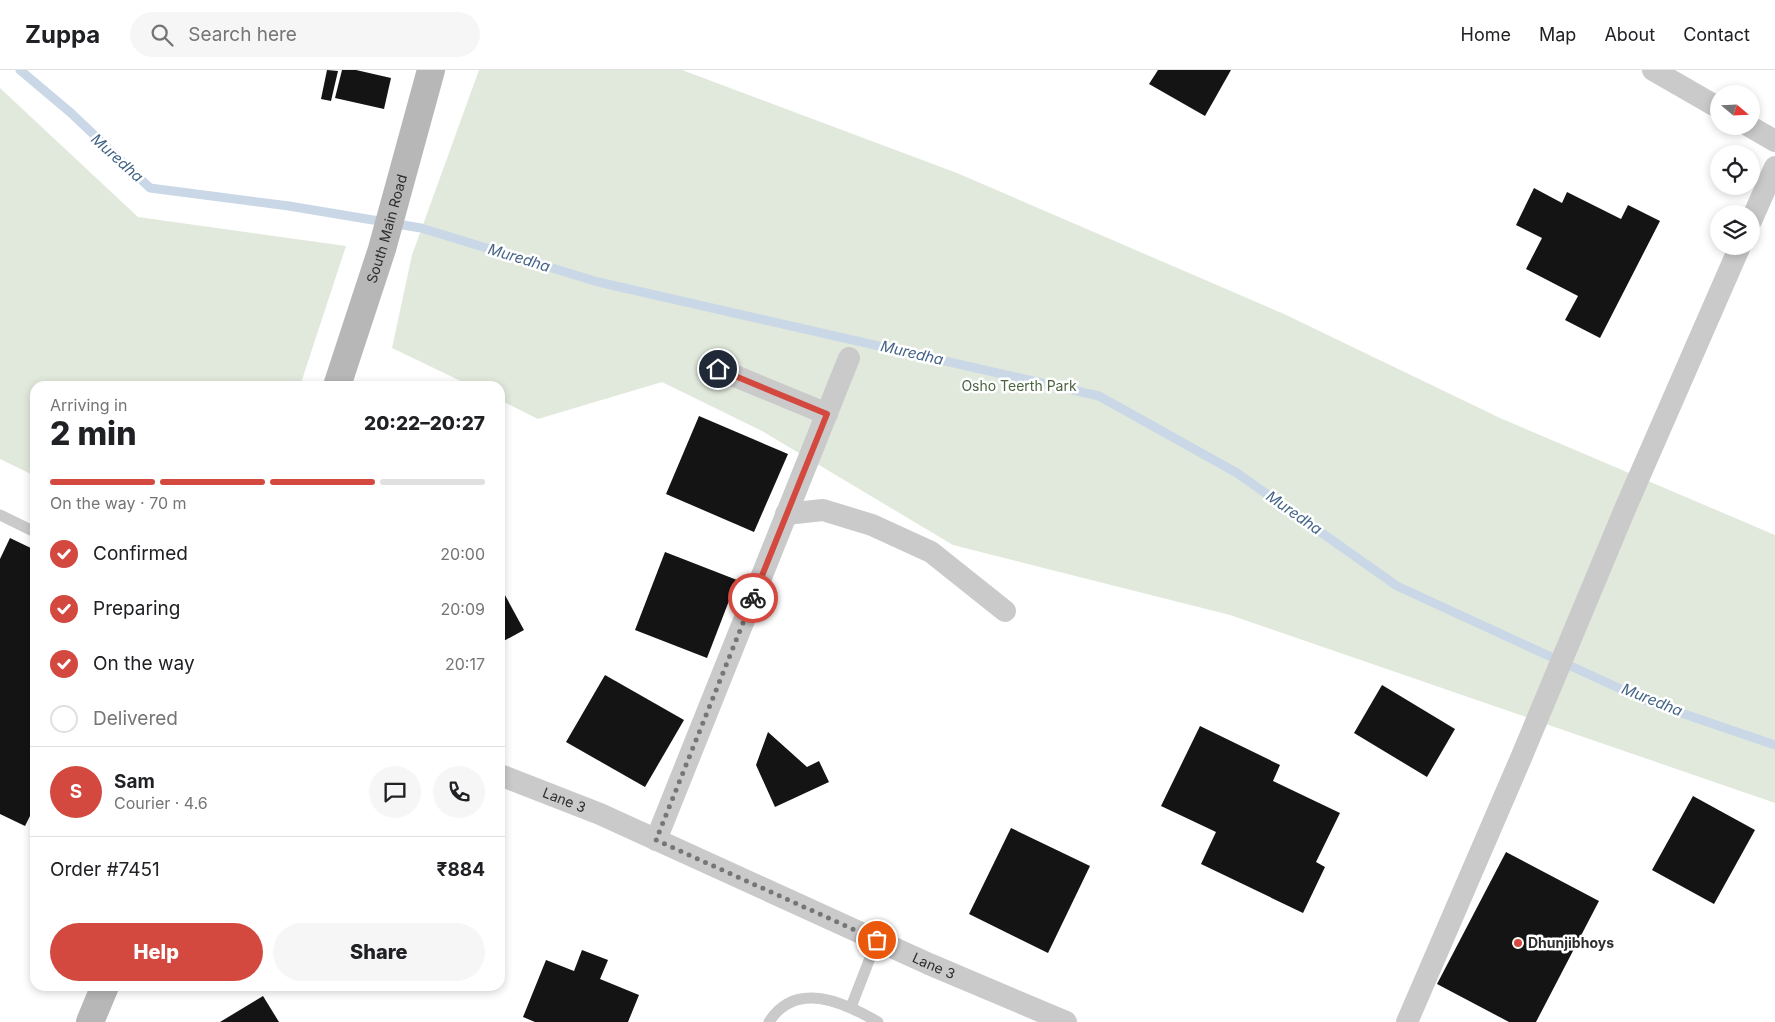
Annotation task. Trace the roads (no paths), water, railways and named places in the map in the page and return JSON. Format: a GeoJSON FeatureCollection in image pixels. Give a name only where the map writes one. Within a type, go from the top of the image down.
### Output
{"type":"FeatureCollection","features":[{"type":"Feature","properties":{"kind":"main road","name":"South Main Road"},"geometry":{"type":"LineString","coordinates":[[339,381],[382,249],[431,70]]}},
{"type":"Feature","properties":{"kind":"main road"},"geometry":{"type":"LineString","coordinates":[[90,1022],[103,991]]}},
{"type":"Feature","properties":{"kind":"street"},"geometry":{"type":"LineString","coordinates":[[1653,70],[1710,103]]}},
{"type":"Feature","properties":{"kind":"street"},"geometry":{"type":"LineString","coordinates":[[1760,132],[1775,141]]}},
{"type":"Feature","properties":{"kind":"street"},"geometry":{"type":"LineString","coordinates":[[1758,205],[1775,167]]}},
{"type":"Feature","properties":{"kind":"street"},"geometry":{"type":"LineString","coordinates":[[1407,1022],[1521,758],[1625,509],[1736,255]]}},
{"type":"Feature","properties":{"kind":"street"},"geometry":{"type":"LineString","coordinates":[[656,840],[849,358]]}},
{"type":"Feature","properties":{"kind":"street"},"geometry":{"type":"LineString","coordinates":[[718,369],[827,414]]}},
{"type":"Feature","properties":{"kind":"street"},"geometry":{"type":"LineString","coordinates":[[786,514],[823,510],[872,525],[930,552],[1005,611]]}},
{"type":"Feature","properties":{"kind":"street","name":"Lane 3"},"geometry":{"type":"LineString","coordinates":[[505,777],[600,814],[877,940],[1066,1022]]}},
{"type":"Feature","properties":{"kind":"lane"},"geometry":{"type":"LineString","coordinates":[[0,515],[30,530]]}},
{"type":"Feature","properties":{"kind":"lane"},"geometry":{"type":"LineString","coordinates":[[851,1007],[877,940]]}},
{"type":"Feature","properties":{"kind":"lane"},"geometry":{"type":"LineString","coordinates":[[769,1022],[775,1013],[789,1003],[805,999],[826,999],[851,1007],[878,1022]]}},
{"type":"Feature","properties":{"kind":"waterway","name":"Muredha"},"geometry":{"type":"LineString","coordinates":[[20,70],[71,113],[150,188],[289,206],[421,228],[598,282],[1099,396],[1237,473],[1397,586],[1649,702],[1775,745]]}},
{"type":"Feature","properties":{"kind":"place","name":"Dhunjibhoys"},"geometry":{"type":"Point","coordinates":[1518,943]}},
{"type":"Feature","properties":{"kind":"park label","name":"Osho Teerth Park"},"geometry":{"type":"Point","coordinates":[1019,386]}}]}
